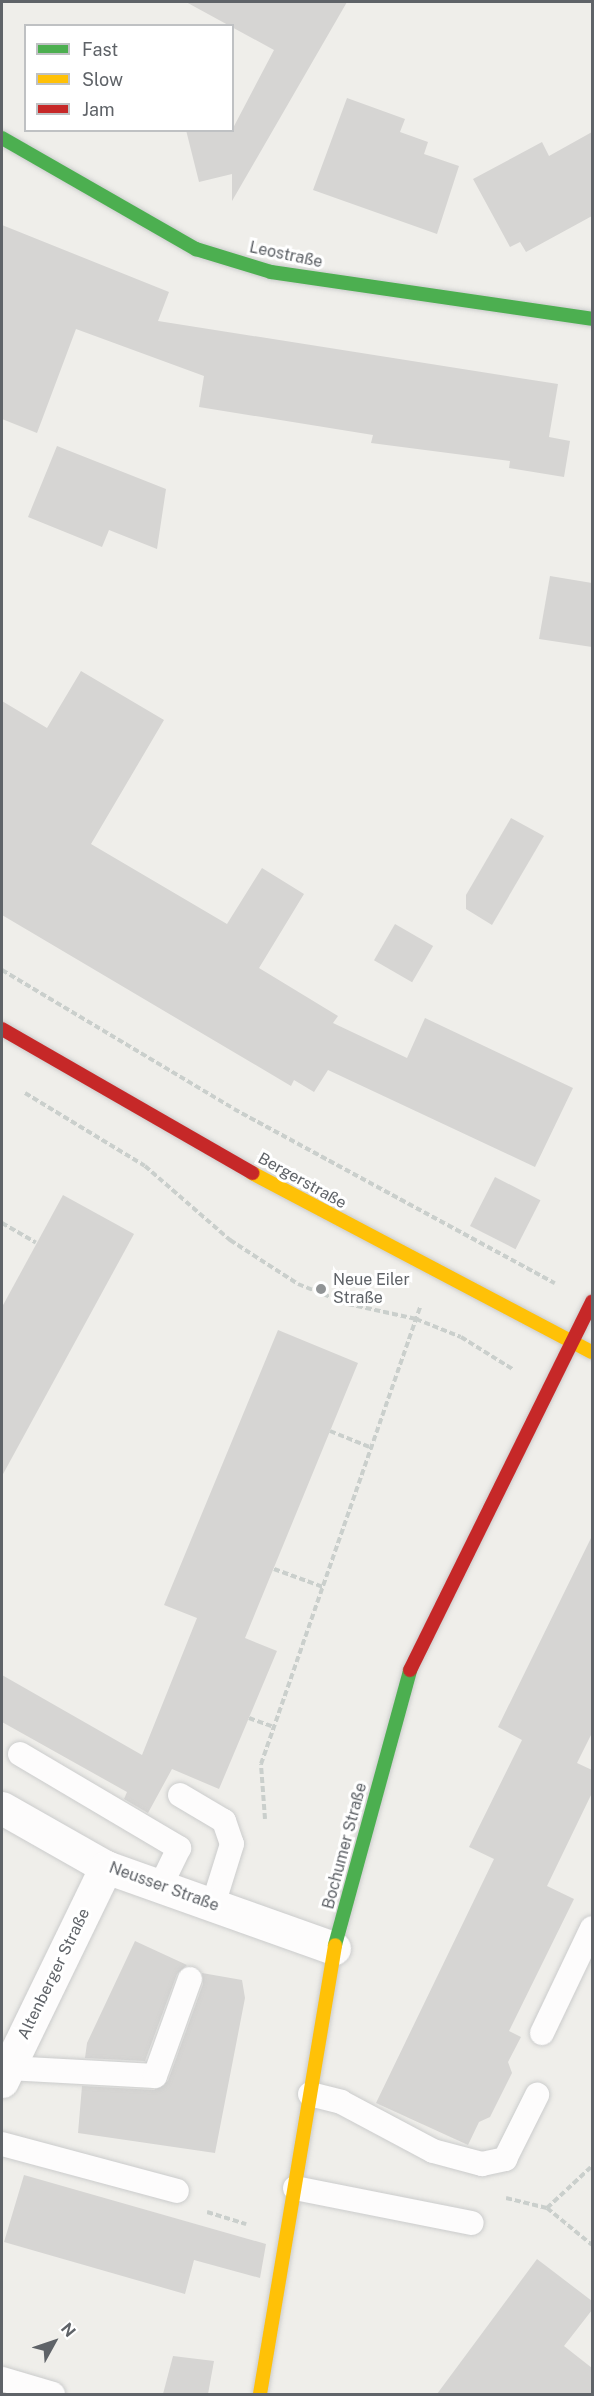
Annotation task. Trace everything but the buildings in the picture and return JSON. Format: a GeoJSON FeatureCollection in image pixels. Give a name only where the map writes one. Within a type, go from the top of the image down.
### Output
{"type":"FeatureCollection","features":[{"type":"Feature","properties":{"kind":"street","name":"Leostraße"},"geometry":{"type":"LineString","coordinates":[[2,138],[196,249],[271,272],[592,319]]}},
{"type":"Feature","properties":{"kind":"street","name":"Bergerstraße"},"geometry":{"type":"LineString","coordinates":[[2,1029],[432,1270],[592,1352]]}},
{"type":"Feature","properties":{"kind":"street"},"geometry":{"type":"LineString","coordinates":[[571,1341],[592,1302]]}},
{"type":"Feature","properties":{"kind":"street","name":"Bochumer Straße"},"geometry":{"type":"LineString","coordinates":[[260,2394],[334,1948],[412,1663],[571,1341]]}},
{"type":"Feature","properties":{"kind":"street","name":"Neusser Straße"},"geometry":{"type":"LineString","coordinates":[[2,1808],[106,1867],[334,1948]]}},
{"type":"Feature","properties":{"kind":"street","name":"Altenberger Straße"},"geometry":{"type":"LineString","coordinates":[[5,2074],[106,1867]]}},
{"type":"Feature","properties":{"kind":"lane"},"geometry":{"type":"LineString","coordinates":[[20,1754],[179,1848],[160,1887]]}},
{"type":"Feature","properties":{"kind":"lane"},"geometry":{"type":"LineString","coordinates":[[180,1796],[224,1821],[232,1844],[213,1905]]}},
{"type":"Feature","properties":{"kind":"lane"},"geometry":{"type":"LineString","coordinates":[[542,2033],[592,1928]]}},
{"type":"Feature","properties":{"kind":"lane"},"geometry":{"type":"LineString","coordinates":[[5,2074],[155,2076],[189,1979]]}},
{"type":"Feature","properties":{"kind":"lane"},"geometry":{"type":"LineString","coordinates":[[310,2094],[341,2102],[432,2151],[482,2164],[505,2158],[537,2095]]}},
{"type":"Feature","properties":{"kind":"lane"},"geometry":{"type":"LineString","coordinates":[[2,2144],[177,2191]]}},
{"type":"Feature","properties":{"kind":"lane"},"geometry":{"type":"LineString","coordinates":[[295,2188],[472,2223]]}},
{"type":"Feature","properties":{"kind":"lane"},"geometry":{"type":"LineString","coordinates":[[2,2379],[53,2394]]}},
{"type":"Feature","properties":{"kind":"path"},"geometry":{"type":"LineString","coordinates":[[2,970],[234,1109],[592,1302]]}},
{"type":"Feature","properties":{"kind":"path"},"geometry":{"type":"LineString","coordinates":[[22,1091],[145,1166],[230,1240],[298,1284],[348,1304],[416,1319],[549,1386]]}},
{"type":"Feature","properties":{"kind":"path"},"geometry":{"type":"LineString","coordinates":[[2,1223],[36,1243]]}},
{"type":"Feature","properties":{"kind":"path"},"geometry":{"type":"LineString","coordinates":[[261,1793],[261,1764],[432,1270]]}},
{"type":"Feature","properties":{"kind":"path"},"geometry":{"type":"LineString","coordinates":[[330,1431],[372,1448]]}},
{"type":"Feature","properties":{"kind":"path"},"geometry":{"type":"LineString","coordinates":[[274,1569],[323,1587]]}},
{"type":"Feature","properties":{"kind":"path"},"geometry":{"type":"LineString","coordinates":[[249,1718],[274,1727]]}},
{"type":"Feature","properties":{"kind":"path"},"geometry":{"type":"LineString","coordinates":[[177,2191],[205,2211],[286,2237]]}},
{"type":"Feature","properties":{"kind":"path"},"geometry":{"type":"LineString","coordinates":[[547,2208],[592,2245]]}},
{"type":"Feature","properties":{"kind":"traffic: fast"},"geometry":{"type":"LineString","coordinates":[[2,138],[196,249],[271,272],[592,319]]}},
{"type":"Feature","properties":{"kind":"traffic: fast"},"geometry":{"type":"LineString","coordinates":[[335,1945],[410,1670]]}},
{"type":"Feature","properties":{"kind":"traffic: slow"},"geometry":{"type":"LineString","coordinates":[[252,1173],[592,1352]]}},
{"type":"Feature","properties":{"kind":"traffic: slow"},"geometry":{"type":"LineString","coordinates":[[260,2394],[335,1945]]}},
{"type":"Feature","properties":{"kind":"traffic: jam"},"geometry":{"type":"LineString","coordinates":[[2,1029],[252,1173]]}},
{"type":"Feature","properties":{"kind":"traffic: jam"},"geometry":{"type":"LineString","coordinates":[[410,1670],[592,1301]]}},
{"type":"Feature","properties":{"kind":"place","name":"Neue Eiler Straße"},"geometry":{"type":"Point","coordinates":[321,1289]}}]}
